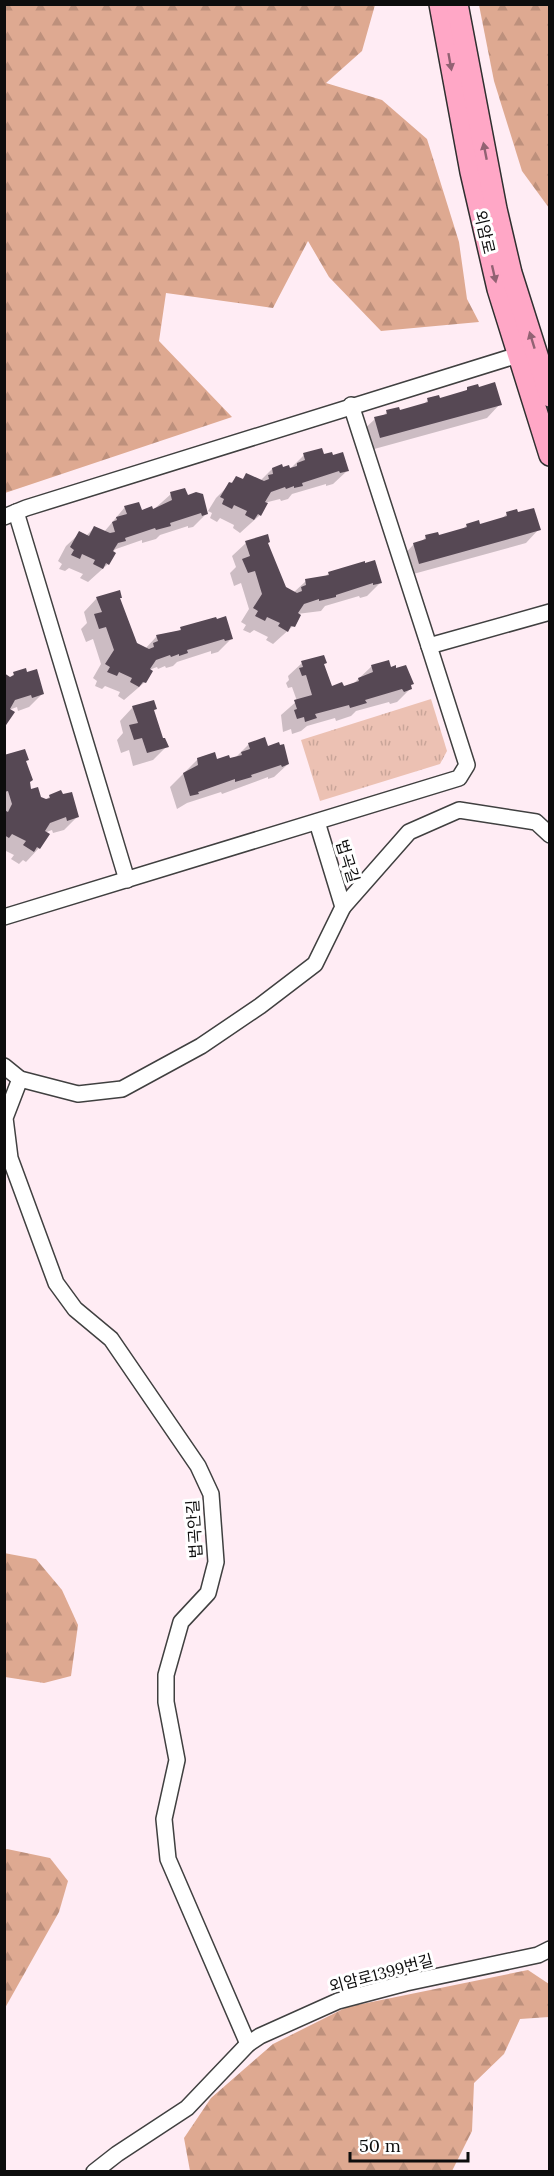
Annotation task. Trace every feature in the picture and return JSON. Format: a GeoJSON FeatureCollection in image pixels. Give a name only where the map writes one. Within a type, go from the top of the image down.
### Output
{"type":"FeatureCollection","features":[{"type":"Feature","properties":{"kind":"main road","name":"외암로"},"geometry":{"type":"LineString","coordinates":[[440,4],[486,241],[498,289],[549,456]]}},
{"type":"Feature","properties":{"kind":"main road","name":"외암로"},"geometry":{"type":"LineString","coordinates":[[458,4],[496,209],[511,273],[549,396]]}},
{"type":"Feature","properties":{"kind":"street"},"geometry":{"type":"LineString","coordinates":[[128,880],[10,514],[351,405],[518,355]]}},
{"type":"Feature","properties":{"kind":"street","name":"법곡길"},"geometry":{"type":"LineString","coordinates":[[4,1066],[20,1079],[78,1094],[122,1089],[201,1046],[260,1006],[315,964],[343,907],[317,822],[459,778],[467,765],[351,405]]}},
{"type":"Feature","properties":{"kind":"street"},"geometry":{"type":"LineString","coordinates":[[429,646],[549,612]]}},
{"type":"Feature","properties":{"kind":"street"},"geometry":{"type":"LineString","coordinates":[[343,907],[410,832],[459,810],[536,822],[549,835]]}},
{"type":"Feature","properties":{"kind":"street"},"geometry":{"type":"LineString","coordinates":[[4,917],[317,822]]}},
{"type":"Feature","properties":{"kind":"street","name":"법곡안길"},"geometry":{"type":"LineString","coordinates":[[20,1079],[5,1118],[10,1158],[56,1283],[75,1309],[111,1340],[198,1466],[211,1494],[216,1562],[208,1593],[181,1622],[166,1675],[166,1702],[177,1760],[164,1820],[168,1859],[248,2044]]}},
{"type":"Feature","properties":{"kind":"street","name":"외암로1399번길"},"geometry":{"type":"LineString","coordinates":[[94,2172],[187,2108],[248,2044],[260,2036],[338,2001],[406,1983],[538,1954],[549,1949]]}},
{"type":"Feature","properties":{"kind":"green space"},"geometry":{"type":"Polygon","coordinates":[[[5,4],[375,5],[362,51],[326,83],[382,100],[427,139],[459,242],[467,299],[479,322],[381,331],[329,277],[308,241],[273,308],[166,293],[159,341],[232,417],[5,493],[5,4]]]}},
{"type":"Feature","properties":{"kind":"green space"},"geometry":{"type":"Polygon","coordinates":[[[479,5],[549,5],[549,208],[522,171],[494,81],[479,5]]]}},
{"type":"Feature","properties":{"kind":"green space"},"geometry":{"type":"Polygon","coordinates":[[[431,699],[447,751],[440,764],[320,801],[301,740],[431,699]]]}},
{"type":"Feature","properties":{"kind":"green space"},"geometry":{"type":"Polygon","coordinates":[[[4,1553],[36,1559],[62,1590],[78,1625],[71,1676],[44,1683],[5,1677],[4,1553]]]}},
{"type":"Feature","properties":{"kind":"green space"},"geometry":{"type":"Polygon","coordinates":[[[4,1850],[50,1858],[68,1881],[59,1912],[5,2008],[4,1850]]]}},
{"type":"Feature","properties":{"kind":"green space"},"geometry":{"type":"Polygon","coordinates":[[[528,1970],[549,1984],[549,2017],[520,2019],[504,2054],[474,2083],[472,2131],[452,2171],[190,2171],[184,2138],[211,2098],[273,2044],[347,2007],[528,1970]]]}},
{"type":"Feature","properties":{"kind":"building"},"geometry":{"type":"Polygon","coordinates":[[[495,382],[502,405],[380,438],[374,417],[387,414],[386,410],[399,407],[400,410],[428,402],[427,398],[439,395],[440,398],[467,390],[467,387],[478,384],[479,387],[495,382]]]}},
{"type":"Feature","properties":{"kind":"building"},"geometry":{"type":"Polygon","coordinates":[[[322,448],[324,454],[332,452],[333,455],[343,452],[349,471],[340,473],[339,471],[302,483],[303,486],[286,489],[285,487],[271,492],[261,516],[258,514],[254,520],[245,515],[247,511],[234,505],[232,509],[222,504],[224,499],[220,497],[229,482],[232,483],[236,476],[243,479],[246,473],[264,481],[269,479],[268,475],[273,474],[272,468],[282,464],[283,467],[289,465],[290,468],[297,466],[297,463],[305,460],[303,453],[322,448]]]}},
{"type":"Feature","properties":{"kind":"building"},"geometry":{"type":"Polygon","coordinates":[[[185,488],[188,495],[196,492],[203,494],[208,514],[202,516],[201,513],[170,523],[171,526],[156,530],[155,528],[125,538],[126,541],[118,543],[113,551],[116,553],[109,565],[106,563],[103,569],[93,564],[95,560],[82,554],[80,559],[71,555],[74,550],[70,547],[79,531],[89,536],[94,526],[110,533],[115,532],[112,522],[117,520],[116,517],[127,514],[124,506],[139,502],[142,510],[152,506],[153,509],[172,500],[170,492],[185,488]]]}},
{"type":"Feature","properties":{"kind":"building"},"geometry":{"type":"Polygon","coordinates":[[[534,508],[541,530],[419,564],[413,543],[426,539],[425,535],[438,532],[439,535],[467,527],[466,524],[479,520],[480,524],[507,516],[506,512],[534,508]]]}},
{"type":"Feature","properties":{"kind":"building"},"geometry":{"type":"Polygon","coordinates":[[[268,534],[270,542],[268,543],[286,587],[297,593],[302,591],[301,587],[306,585],[305,579],[329,575],[328,572],[365,561],[365,563],[375,560],[382,583],[373,585],[373,583],[336,595],[336,597],[304,604],[298,613],[301,615],[295,627],[291,626],[288,632],[278,626],[280,623],[267,617],[265,621],[255,616],[258,611],[253,608],[262,594],[255,571],[248,573],[242,559],[250,556],[245,541],[268,534]]]}},
{"type":"Feature","properties":{"kind":"building"},"geometry":{"type":"Polygon","coordinates":[[[120,590],[122,598],[120,598],[137,643],[149,649],[154,647],[153,643],[158,641],[156,635],[181,630],[180,627],[216,617],[217,619],[226,616],[233,639],[225,641],[224,639],[187,650],[188,653],[179,656],[179,654],[171,657],[170,655],[156,660],[150,669],[153,671],[146,683],[143,682],[139,687],[130,682],[132,678],[119,672],[117,676],[107,672],[110,667],[105,664],[114,650],[106,627],[99,629],[94,614],[102,612],[96,597],[120,590]]]}},
{"type":"Feature","properties":{"kind":"building"},"geometry":{"type":"Polygon","coordinates":[[[324,655],[327,663],[324,664],[332,686],[342,682],[344,686],[359,681],[358,678],[373,672],[371,665],[389,660],[391,667],[406,665],[414,684],[411,685],[412,689],[404,692],[402,689],[365,700],[367,703],[350,708],[349,705],[315,714],[317,718],[305,722],[304,717],[297,719],[294,700],[312,695],[306,675],[302,676],[299,668],[303,667],[301,661],[324,655]]]}},
{"type":"Feature","properties":{"kind":"building"},"geometry":{"type":"Polygon","coordinates":[[[26,668],[27,672],[37,669],[44,694],[15,700],[10,709],[15,712],[4,728],[4,673],[10,677],[14,675],[13,672],[26,668]]]}},
{"type":"Feature","properties":{"kind":"building"},"geometry":{"type":"Polygon","coordinates":[[[154,700],[157,709],[154,710],[163,738],[169,747],[147,753],[142,738],[134,740],[129,725],[138,723],[132,706],[154,700]]]}},
{"type":"Feature","properties":{"kind":"building"},"geometry":{"type":"Polygon","coordinates":[[[265,737],[268,746],[279,742],[280,745],[284,744],[289,764],[235,782],[235,779],[190,796],[183,773],[198,765],[197,758],[215,752],[217,759],[229,755],[230,758],[242,755],[241,752],[250,749],[248,743],[265,737]]]}},
{"type":"Feature","properties":{"kind":"building"},"geometry":{"type":"Polygon","coordinates":[[[25,749],[29,760],[26,761],[33,780],[30,782],[31,789],[38,787],[41,797],[46,799],[50,798],[49,795],[61,790],[63,794],[72,792],[79,817],[67,821],[66,817],[50,823],[45,831],[50,834],[40,849],[37,847],[34,852],[23,845],[26,841],[12,834],[9,838],[4,835],[4,810],[8,812],[12,804],[8,791],[4,792],[4,755],[25,749]]]}}]}
